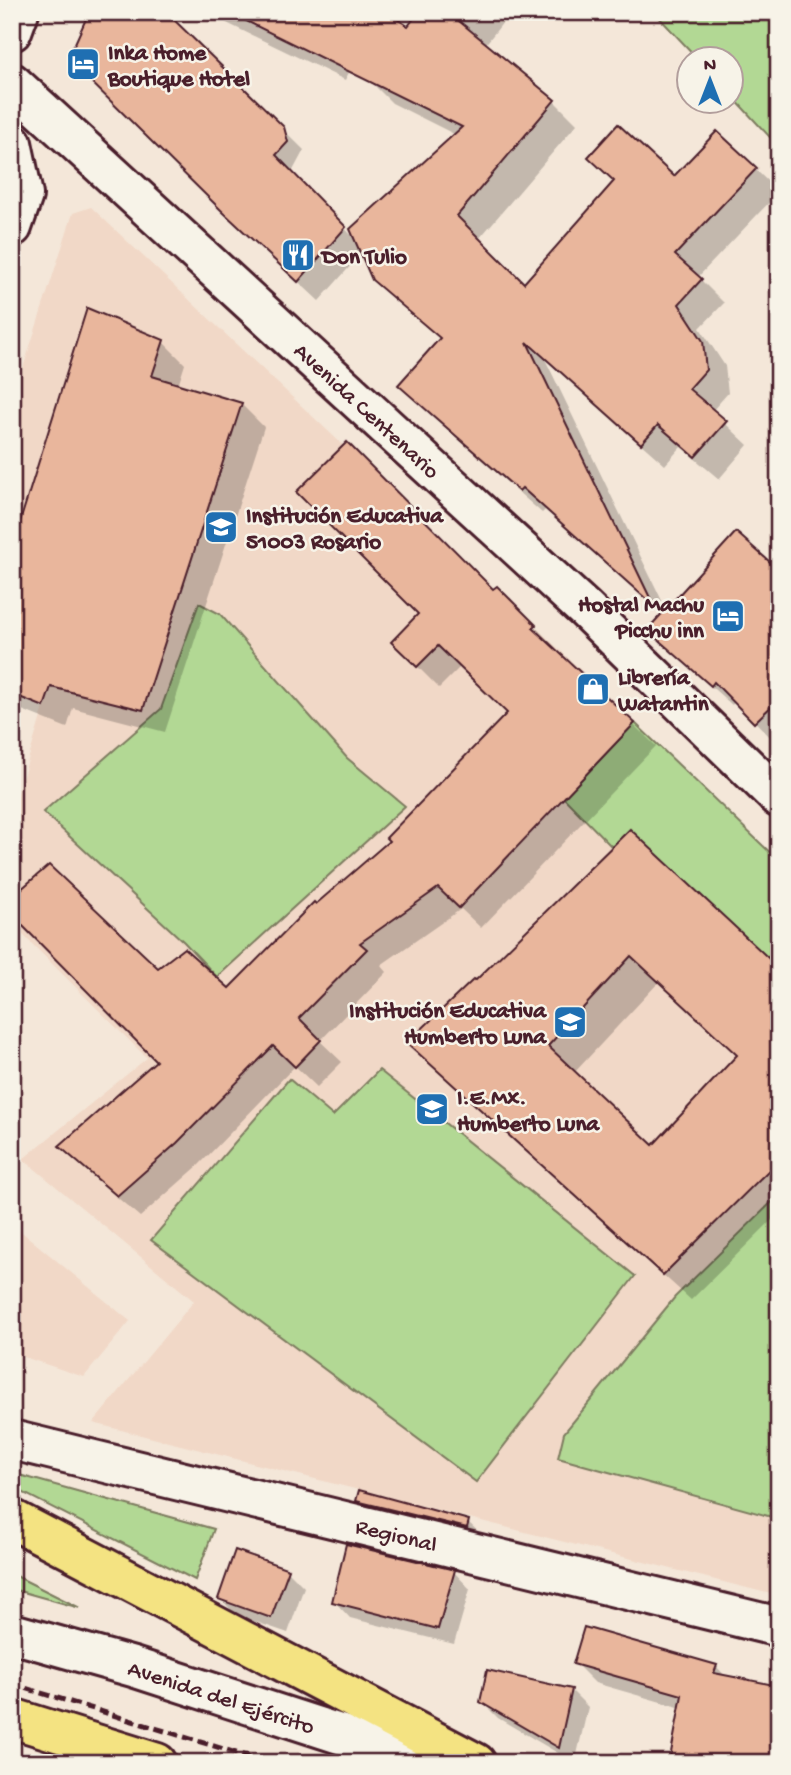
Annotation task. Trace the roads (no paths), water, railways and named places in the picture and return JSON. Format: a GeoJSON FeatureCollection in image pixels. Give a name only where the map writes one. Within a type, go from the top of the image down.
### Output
{"type":"FeatureCollection","features":[{"type":"Feature","properties":{"kind":"main road"},"geometry":{"type":"LineString","coordinates":[[12,1519],[475,1763]]}},
{"type":"Feature","properties":{"kind":"main road"},"geometry":{"type":"LineString","coordinates":[[12,1718],[157,1763]]}},
{"type":"Feature","properties":{"kind":"street"},"geometry":{"type":"LineString","coordinates":[[12,31],[19,12]]}},
{"type":"Feature","properties":{"kind":"street","name":"Avenida Centenario"},"geometry":{"type":"LineString","coordinates":[[12,83],[585,609],[779,798]]}},
{"type":"Feature","properties":{"kind":"street"},"geometry":{"type":"LineString","coordinates":[[12,143],[23,195],[12,227]]}},
{"type":"Feature","properties":{"kind":"street","name":"Regional"},"geometry":{"type":"LineString","coordinates":[[12,1440],[779,1627]]}},
{"type":"Feature","properties":{"kind":"street","name":"Avenida del Ejército"},"geometry":{"type":"LineString","coordinates":[[12,1633],[133,1667],[429,1763]]}},
{"type":"Feature","properties":{"kind":"railway"},"geometry":{"type":"LineString","coordinates":[[12,1684],[269,1763]]}},
{"type":"Feature","properties":{"kind":"place","name":"Inka Home Boutique Hotel"},"geometry":{"type":"Point","coordinates":[83,64]}},
{"type":"Feature","properties":{"kind":"place","name":"Don Tulio"},"geometry":{"type":"Point","coordinates":[298,255]}},
{"type":"Feature","properties":{"kind":"place","name":"Institución Educativa 51003 Rosario"},"geometry":{"type":"Point","coordinates":[221,527]}},
{"type":"Feature","properties":{"kind":"place","name":"Hostal Machu Picchu inn"},"geometry":{"type":"Point","coordinates":[728,616]}},
{"type":"Feature","properties":{"kind":"place","name":"Librería Watantin"},"geometry":{"type":"Point","coordinates":[593,689]}},
{"type":"Feature","properties":{"kind":"place","name":"Institución Educativa Humberto Luna"},"geometry":{"type":"Point","coordinates":[570,1022]}},
{"type":"Feature","properties":{"kind":"place","name":"I.E.Mx. Humberto Luna"},"geometry":{"type":"Point","coordinates":[432,1109]}}]}
